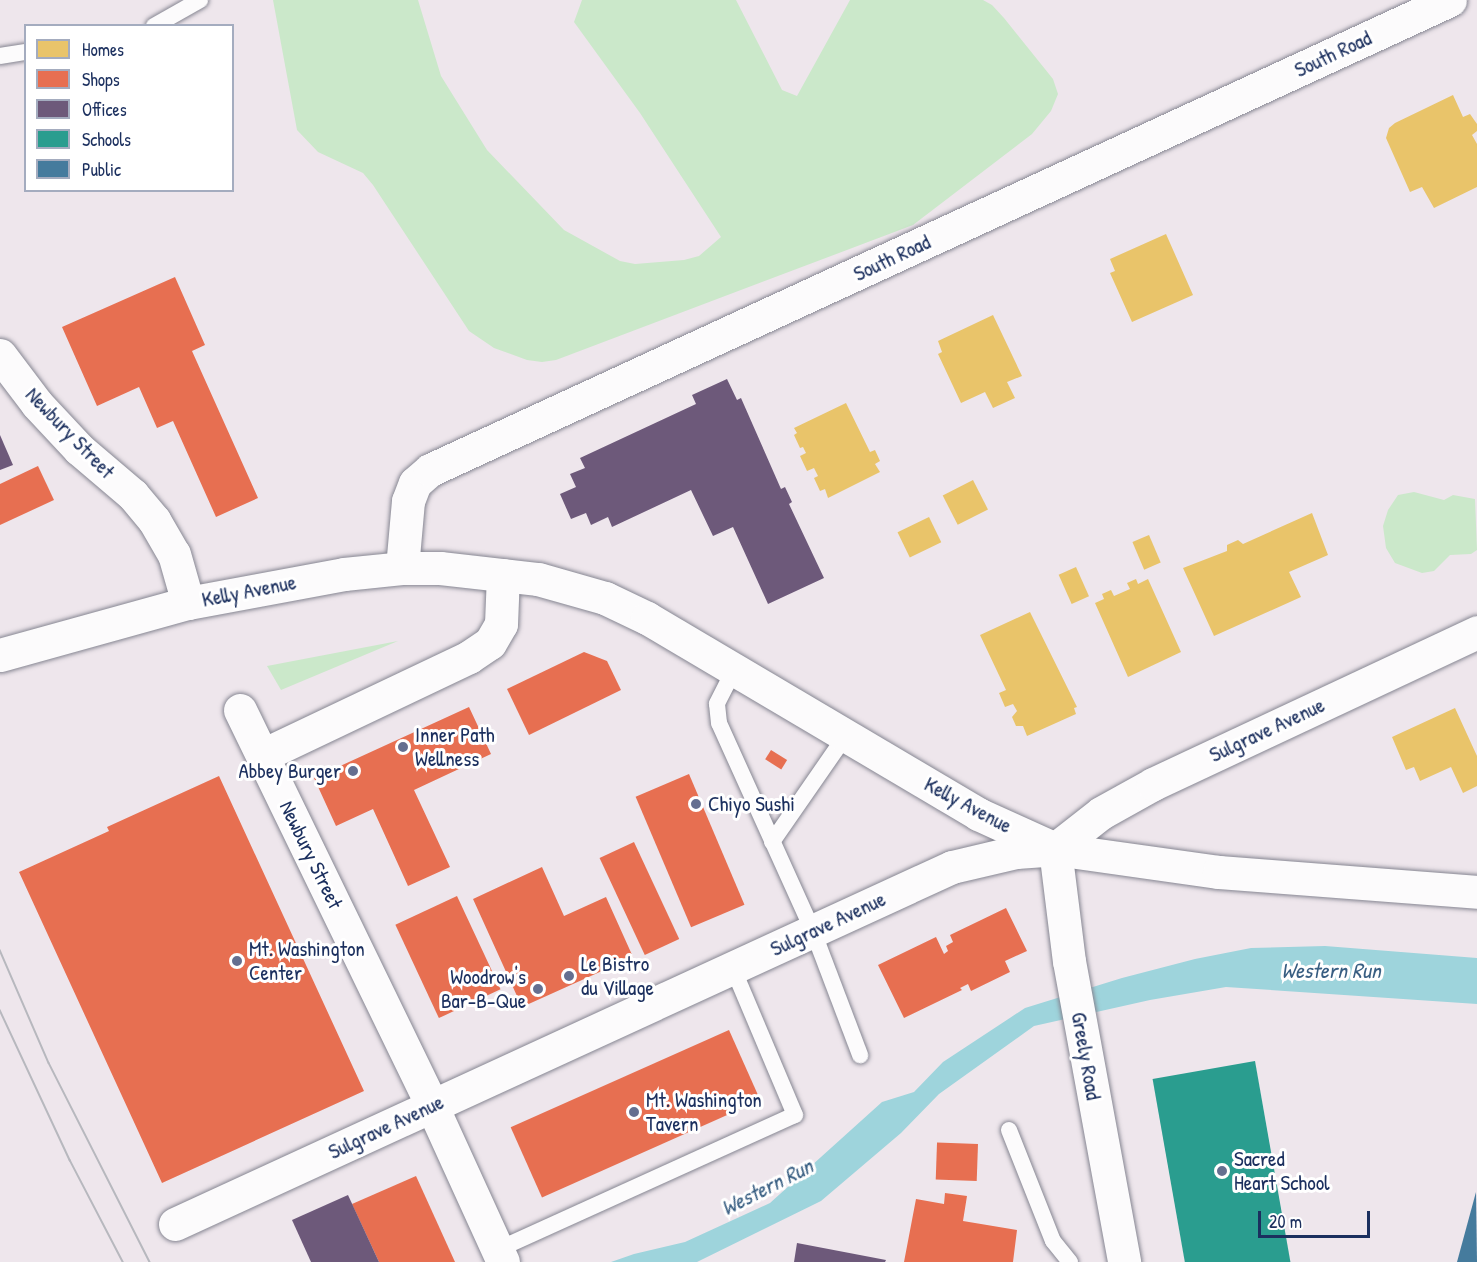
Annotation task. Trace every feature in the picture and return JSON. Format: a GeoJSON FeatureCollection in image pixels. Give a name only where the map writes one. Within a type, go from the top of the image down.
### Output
{"type":"FeatureCollection","features":[{"type":"Feature","properties":{"kind":"street","name":"South Road"},"geometry":{"type":"LineString","coordinates":[[402,568],[408,501],[415,483],[430,470],[1450,0]]}},
{"type":"Feature","properties":{"kind":"street","name":"Newbury Street"},"geometry":{"type":"LineString","coordinates":[[0,355],[37,404],[72,441],[133,495],[154,520],[174,554],[188,603]]}},
{"type":"Feature","properties":{"kind":"street","name":"Kelly Avenue"},"geometry":{"type":"LineString","coordinates":[[0,655],[188,603],[265,587],[402,568],[503,574],[571,587],[605,598],[647,618],[978,814],[1054,849],[1218,872],[1477,892]]}},
{"type":"Feature","properties":{"kind":"street"},"geometry":{"type":"LineString","coordinates":[[263,755],[469,657],[490,643],[501,624],[503,574]]}},
{"type":"Feature","properties":{"kind":"street","name":"Sulgrave Avenue"},"geometry":{"type":"LineString","coordinates":[[175,1224],[952,867],[1016,852],[1054,849],[1101,813],[1153,784],[1477,632]]}},
{"type":"Feature","properties":{"kind":"street","name":"Newbury Street"},"geometry":{"type":"LineString","coordinates":[[240,710],[432,1106],[500,1256]]}},
{"type":"Feature","properties":{"kind":"street","name":"Greely Road"},"geometry":{"type":"LineString","coordinates":[[1054,849],[1083,1045],[1124,1262]]}},
{"type":"Feature","properties":{"kind":"lane"},"geometry":{"type":"LineString","coordinates":[[158,24],[200,0]]}},
{"type":"Feature","properties":{"kind":"lane"},"geometry":{"type":"LineString","coordinates":[[0,56],[24,52]]}},
{"type":"Feature","properties":{"kind":"lane"},"geometry":{"type":"LineString","coordinates":[[734,670],[717,704],[719,723],[813,931],[860,1055]]}},
{"type":"Feature","properties":{"kind":"lane"},"geometry":{"type":"LineString","coordinates":[[772,842],[846,735]]}},
{"type":"Feature","properties":{"kind":"lane"},"geometry":{"type":"LineString","coordinates":[[500,1256],[795,1115],[733,968]]}},
{"type":"Feature","properties":{"kind":"lane"},"geometry":{"type":"LineString","coordinates":[[1009,1130],[1053,1241],[1070,1262]]}},
{"type":"Feature","properties":{"kind":"green space"},"geometry":{"type":"Polygon","coordinates":[[[273,0],[418,0],[441,76],[487,150],[564,230],[620,261],[635,264],[684,260],[699,256],[721,237],[640,113],[574,22],[582,0],[736,0],[782,90],[797,96],[850,0],[983,0],[992,5],[1004,18],[1053,79],[1058,94],[1051,111],[1032,134],[913,225],[556,360],[542,362],[527,360],[494,348],[469,331],[363,173],[318,152],[297,130],[273,0]]]}},
{"type":"Feature","properties":{"kind":"green space"},"geometry":{"type":"Polygon","coordinates":[[[1414,492],[1444,500],[1453,495],[1475,499],[1477,550],[1471,554],[1450,555],[1434,571],[1422,573],[1395,563],[1386,548],[1383,526],[1388,510],[1398,495],[1414,492]]]}},
{"type":"Feature","properties":{"kind":"green space"},"geometry":{"type":"Polygon","coordinates":[[[398,641],[281,690],[267,666],[398,641]]]}},
{"type":"Feature","properties":{"kind":"water","name":"Western Run"},"geometry":{"type":"Polygon","coordinates":[[[1325,946],[1477,958],[1477,1004],[1226,987],[1150,1000],[1034,1026],[939,1094],[901,1133],[821,1201],[697,1262],[611,1262],[685,1242],[770,1203],[882,1102],[914,1092],[943,1062],[1025,1008],[1122,978],[1195,959],[1251,948],[1325,946]]]}},
{"type":"Feature","properties":{"kind":"building: Homes"},"geometry":{"type":"Polygon","coordinates":[[[1453,95],[1463,117],[1470,114],[1477,124],[1477,131],[1472,135],[1477,144],[1477,187],[1434,208],[1422,187],[1410,192],[1386,138],[1389,128],[1395,123],[1453,95]]]}},
{"type":"Feature","properties":{"kind":"building: Homes"},"geometry":{"type":"Polygon","coordinates":[[[1166,234],[1193,295],[1132,322],[1110,273],[1115,271],[1110,259],[1166,234]]]}},
{"type":"Feature","properties":{"kind":"building: Homes"},"geometry":{"type":"Polygon","coordinates":[[[993,315],[1022,376],[1007,382],[1015,398],[993,408],[985,392],[961,403],[938,354],[942,352],[938,341],[993,315]]]}},
{"type":"Feature","properties":{"kind":"building: Homes"},"geometry":{"type":"Polygon","coordinates":[[[846,403],[870,452],[875,450],[880,461],[875,464],[880,472],[828,498],[825,489],[820,491],[814,478],[818,476],[814,468],[807,471],[800,456],[806,453],[803,447],[800,448],[794,435],[797,433],[794,428],[846,403]]]}},
{"type":"Feature","properties":{"kind":"building: Homes"},"geometry":{"type":"Polygon","coordinates":[[[973,480],[988,509],[958,525],[943,495],[973,480]]]}},
{"type":"Feature","properties":{"kind":"building: Homes"},"geometry":{"type":"Polygon","coordinates":[[[1312,513],[1328,555],[1289,572],[1301,597],[1214,636],[1183,568],[1227,551],[1227,545],[1238,540],[1243,544],[1312,513]]]}},
{"type":"Feature","properties":{"kind":"building: Homes"},"geometry":{"type":"Polygon","coordinates":[[[929,517],[941,542],[910,558],[898,532],[929,517]]]}},
{"type":"Feature","properties":{"kind":"building: Homes"},"geometry":{"type":"Polygon","coordinates":[[[1149,535],[1161,563],[1144,570],[1132,542],[1149,535]]]}},
{"type":"Feature","properties":{"kind":"building: Homes"},"geometry":{"type":"Polygon","coordinates":[[[1076,567],[1089,596],[1072,604],[1059,575],[1076,567]]]}},
{"type":"Feature","properties":{"kind":"building: Homes"},"geometry":{"type":"Polygon","coordinates":[[[1136,579],[1138,584],[1148,579],[1181,652],[1128,677],[1095,603],[1104,599],[1102,594],[1111,590],[1114,596],[1130,589],[1127,583],[1136,579]]]}},
{"type":"Feature","properties":{"kind":"building: Homes"},"geometry":{"type":"Polygon","coordinates":[[[1030,612],[1077,707],[1074,708],[1076,714],[1027,736],[1023,726],[1016,726],[1012,717],[1017,711],[1013,704],[1005,707],[999,693],[1006,690],[980,635],[1030,612]]]}},
{"type":"Feature","properties":{"kind":"building: Homes"},"geometry":{"type":"Polygon","coordinates":[[[1455,708],[1477,756],[1477,786],[1463,793],[1451,767],[1420,781],[1414,767],[1406,770],[1392,737],[1455,708]]]}},
{"type":"Feature","properties":{"kind":"building: Shops"},"geometry":{"type":"Polygon","coordinates":[[[175,277],[205,345],[192,351],[258,498],[216,517],[173,421],[157,428],[139,387],[97,406],[62,327],[175,277]]]}},
{"type":"Feature","properties":{"kind":"building: Shops"},"geometry":{"type":"Polygon","coordinates":[[[38,466],[54,500],[0,525],[0,484],[38,466]]]}},
{"type":"Feature","properties":{"kind":"building: Shops"},"geometry":{"type":"Polygon","coordinates":[[[584,652],[607,661],[621,690],[529,735],[507,689],[584,652]]]}},
{"type":"Feature","properties":{"kind":"building: Shops"},"geometry":{"type":"Polygon","coordinates":[[[469,707],[491,754],[414,790],[450,867],[408,886],[373,809],[336,826],[314,778],[469,707]]]}},
{"type":"Feature","properties":{"kind":"building: Shops"},"geometry":{"type":"Polygon","coordinates":[[[771,750],[787,760],[781,769],[765,759],[771,750]]]}},
{"type":"Feature","properties":{"kind":"building: Shops"},"geometry":{"type":"Polygon","coordinates":[[[689,774],[744,905],[691,927],[636,797],[689,774]]]}},
{"type":"Feature","properties":{"kind":"building: Shops"},"geometry":{"type":"Polygon","coordinates":[[[219,776],[364,1091],[162,1183],[19,872],[109,831],[107,827],[219,776]]]}},
{"type":"Feature","properties":{"kind":"building: Shops"},"geometry":{"type":"Polygon","coordinates":[[[634,842],[679,939],[645,955],[600,858],[634,842]]]}},
{"type":"Feature","properties":{"kind":"building: Shops"},"geometry":{"type":"Polygon","coordinates":[[[542,867],[564,916],[606,897],[633,957],[522,1007],[473,899],[542,867]]]}},
{"type":"Feature","properties":{"kind":"building: Shops"},"geometry":{"type":"Polygon","coordinates":[[[457,896],[501,989],[439,1018],[395,925],[457,896]]]}},
{"type":"Feature","properties":{"kind":"building: Shops"},"geometry":{"type":"Polygon","coordinates":[[[1006,908],[1027,951],[1005,961],[1010,972],[971,991],[968,984],[960,988],[962,990],[904,1018],[878,965],[936,937],[944,954],[948,951],[946,946],[953,942],[950,935],[1006,908]]]}},
{"type":"Feature","properties":{"kind":"building: Shops","name":"Mt. Washington Tavern"},"geometry":{"type":"Polygon","coordinates":[[[729,1030],[760,1100],[542,1198],[511,1127],[729,1030]]]}},
{"type":"Feature","properties":{"kind":"building: Shops"},"geometry":{"type":"Polygon","coordinates":[[[937,1143],[978,1144],[977,1181],[936,1180],[937,1143]]]}},
{"type":"Feature","properties":{"kind":"building: Shops"},"geometry":{"type":"Polygon","coordinates":[[[416,1176],[455,1262],[379,1262],[352,1204],[416,1176]]]}},
{"type":"Feature","properties":{"kind":"building: Shops"},"geometry":{"type":"Polygon","coordinates":[[[945,1193],[967,1196],[963,1221],[1017,1230],[1013,1262],[904,1262],[916,1199],[944,1204],[945,1193]]]}},
{"type":"Feature","properties":{"kind":"building: Offices"},"geometry":{"type":"Polygon","coordinates":[[[727,379],[737,400],[741,398],[781,489],[785,487],[792,502],[789,504],[824,578],[768,604],[733,527],[713,536],[691,490],[612,527],[608,517],[591,525],[586,513],[571,519],[560,494],[576,487],[570,474],[585,468],[580,458],[696,404],[692,395],[727,379]]]}},
{"type":"Feature","properties":{"kind":"building: Offices"},"geometry":{"type":"Polygon","coordinates":[[[0,435],[13,465],[0,470],[0,435]]]}},
{"type":"Feature","properties":{"kind":"building: Offices"},"geometry":{"type":"Polygon","coordinates":[[[348,1195],[379,1262],[311,1262],[292,1220],[348,1195]]]}},
{"type":"Feature","properties":{"kind":"building: Offices"},"geometry":{"type":"Polygon","coordinates":[[[797,1243],[886,1260],[885,1262],[794,1262],[797,1243]]]}},
{"type":"Feature","properties":{"kind":"building: Schools","name":"Sacred Heart School"},"geometry":{"type":"Polygon","coordinates":[[[1255,1061],[1290,1262],[1185,1262],[1153,1079],[1255,1061]]]}},
{"type":"Feature","properties":{"kind":"building: Public"},"geometry":{"type":"Polygon","coordinates":[[[1476,1192],[1477,1262],[1457,1262],[1476,1192]]]}},
{"type":"Feature","properties":{"kind":"tram line"},"geometry":{"type":"LineString","coordinates":[[0,950],[49,1063],[150,1262]]}},
{"type":"Feature","properties":{"kind":"tram line"},"geometry":{"type":"LineString","coordinates":[[0,1010],[70,1160],[123,1262]]}},
{"type":"Feature","properties":{"kind":"place","name":"Inner Path Wellness"},"geometry":{"type":"Point","coordinates":[403,747]}},
{"type":"Feature","properties":{"kind":"place","name":"Abbey Burger"},"geometry":{"type":"Point","coordinates":[353,771]}},
{"type":"Feature","properties":{"kind":"place","name":"Chiyo Sushi"},"geometry":{"type":"Point","coordinates":[696,804]}},
{"type":"Feature","properties":{"kind":"place","name":"Mt. Washington Center"},"geometry":{"type":"Point","coordinates":[237,961]}},
{"type":"Feature","properties":{"kind":"place","name":"Le Bistro du Village"},"geometry":{"type":"Point","coordinates":[569,976]}},
{"type":"Feature","properties":{"kind":"place","name":"Woodrow's Bar-B-Que"},"geometry":{"type":"Point","coordinates":[538,989]}},
{"type":"Feature","properties":{"kind":"place","name":"Mt. Washington Tavern"},"geometry":{"type":"Point","coordinates":[634,1112]}},
{"type":"Feature","properties":{"kind":"place","name":"Sacred Heart School"},"geometry":{"type":"Point","coordinates":[1222,1171]}}]}
